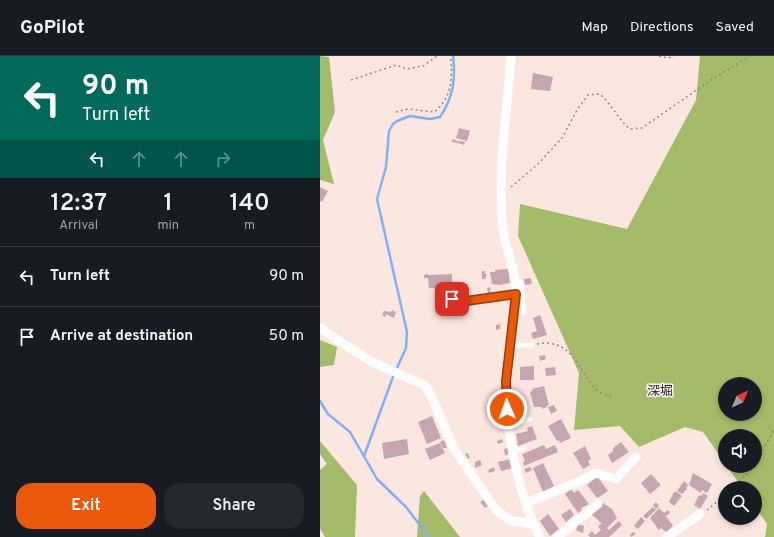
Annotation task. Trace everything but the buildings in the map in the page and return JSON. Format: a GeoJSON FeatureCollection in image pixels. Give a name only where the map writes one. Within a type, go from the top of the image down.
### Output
{"type":"FeatureCollection","features":[{"type":"Feature","properties":{"kind":"street"},"geometry":{"type":"LineString","coordinates":[[510,56],[501,192],[503,230],[515,283],[516,294],[508,345],[506,381],[508,427],[526,503],[533,524],[540,537]]}},
{"type":"Feature","properties":{"kind":"street"},"geometry":{"type":"LineString","coordinates":[[320,328],[370,361],[424,386],[430,393],[454,449],[496,510],[511,521],[533,524]]}},
{"type":"Feature","properties":{"kind":"street"},"geometry":{"type":"LineString","coordinates":[[526,503],[582,481],[596,473],[616,479],[636,457]]}},
{"type":"Feature","properties":{"kind":"street"},"geometry":{"type":"LineString","coordinates":[[557,537],[598,504]]}},
{"type":"Feature","properties":{"kind":"street"},"geometry":{"type":"LineString","coordinates":[[667,537],[682,524],[700,514]]}},
{"type":"Feature","properties":{"kind":"lane"},"geometry":{"type":"LineString","coordinates":[[515,283],[521,282],[524,312]]}},
{"type":"Feature","properties":{"kind":"lane"},"geometry":{"type":"LineString","coordinates":[[452,299],[453,301],[459,302],[516,294]]}},
{"type":"Feature","properties":{"kind":"lane"},"geometry":{"type":"LineString","coordinates":[[508,345],[532,345]]}},
{"type":"Feature","properties":{"kind":"lane"},"geometry":{"type":"LineString","coordinates":[[508,427],[530,419]]}},
{"type":"Feature","properties":{"kind":"lane"},"geometry":{"type":"LineString","coordinates":[[513,452],[524,448]]}},
{"type":"Feature","properties":{"kind":"path"},"geometry":{"type":"LineString","coordinates":[[351,80],[396,65],[407,69],[423,66],[437,56]]}},
{"type":"Feature","properties":{"kind":"path"},"geometry":{"type":"LineString","coordinates":[[396,112],[408,109],[434,112],[441,107],[450,86],[452,65],[450,56]]}},
{"type":"Feature","properties":{"kind":"path"},"geometry":{"type":"LineString","coordinates":[[658,56],[668,58],[674,56]]}},
{"type":"Feature","properties":{"kind":"path"},"geometry":{"type":"LineString","coordinates":[[501,192],[506,191],[538,164],[562,138],[576,110],[588,95],[600,94],[611,104],[622,122],[630,129],[642,128],[711,80],[750,56]]}},
{"type":"Feature","properties":{"kind":"path"},"geometry":{"type":"LineString","coordinates":[[532,345],[543,343],[560,345],[577,360],[595,388],[614,398]]}},
{"type":"Feature","properties":{"kind":"path"},"geometry":{"type":"LineString","coordinates":[[739,481],[755,467],[774,428]]}},
{"type":"Feature","properties":{"kind":"path"},"geometry":{"type":"LineString","coordinates":[[700,514],[718,500]]}},
{"type":"Feature","properties":{"kind":"green space"},"geometry":{"type":"Polygon","coordinates":[[[320,56],[329,57],[335,112],[323,140],[334,184],[320,180],[320,56]]]}},
{"type":"Feature","properties":{"kind":"green space"},"geometry":{"type":"Polygon","coordinates":[[[700,56],[774,56],[774,537],[765,537],[767,524],[762,517],[762,481],[737,481],[732,473],[762,473],[762,429],[718,429],[718,453],[703,432],[685,427],[639,447],[620,426],[574,430],[579,373],[518,236],[520,204],[627,229],[696,100],[700,56]]]}},
{"type":"Feature","properties":{"kind":"green space"},"geometry":{"type":"Polygon","coordinates":[[[320,340],[337,347],[334,365],[320,367],[320,340]]]}},
{"type":"Feature","properties":{"kind":"green space"},"geometry":{"type":"Polygon","coordinates":[[[320,441],[357,485],[355,537],[325,537],[320,529],[320,470],[327,464],[320,454],[320,441]]]}},
{"type":"Feature","properties":{"kind":"green space"},"geometry":{"type":"Polygon","coordinates":[[[424,491],[460,537],[417,537],[420,496],[424,491]]]}},
{"type":"Feature","properties":{"kind":"waterway"},"geometry":{"type":"LineString","coordinates":[[396,370],[406,348],[407,332],[377,199],[386,167],[389,131],[393,124],[397,121],[410,116],[430,119],[440,117],[451,95],[454,80],[453,56]]}},
{"type":"Feature","properties":{"kind":"waterway"},"geometry":{"type":"LineString","coordinates":[[364,456],[394,374]]}},
{"type":"Feature","properties":{"kind":"waterway"},"geometry":{"type":"LineString","coordinates":[[320,401],[328,414],[350,432],[377,479],[406,507],[429,537]]}},
{"type":"Feature","properties":{"kind":"district","name":"深堀"},"geometry":{"type":"Point","coordinates":[660,390]}},
{"type":"Feature","properties":{"kind":"route"},"geometry":{"type":"LineString","coordinates":[[452,299],[453,301],[459,302],[516,294],[506,381],[507,409]]}}]}
